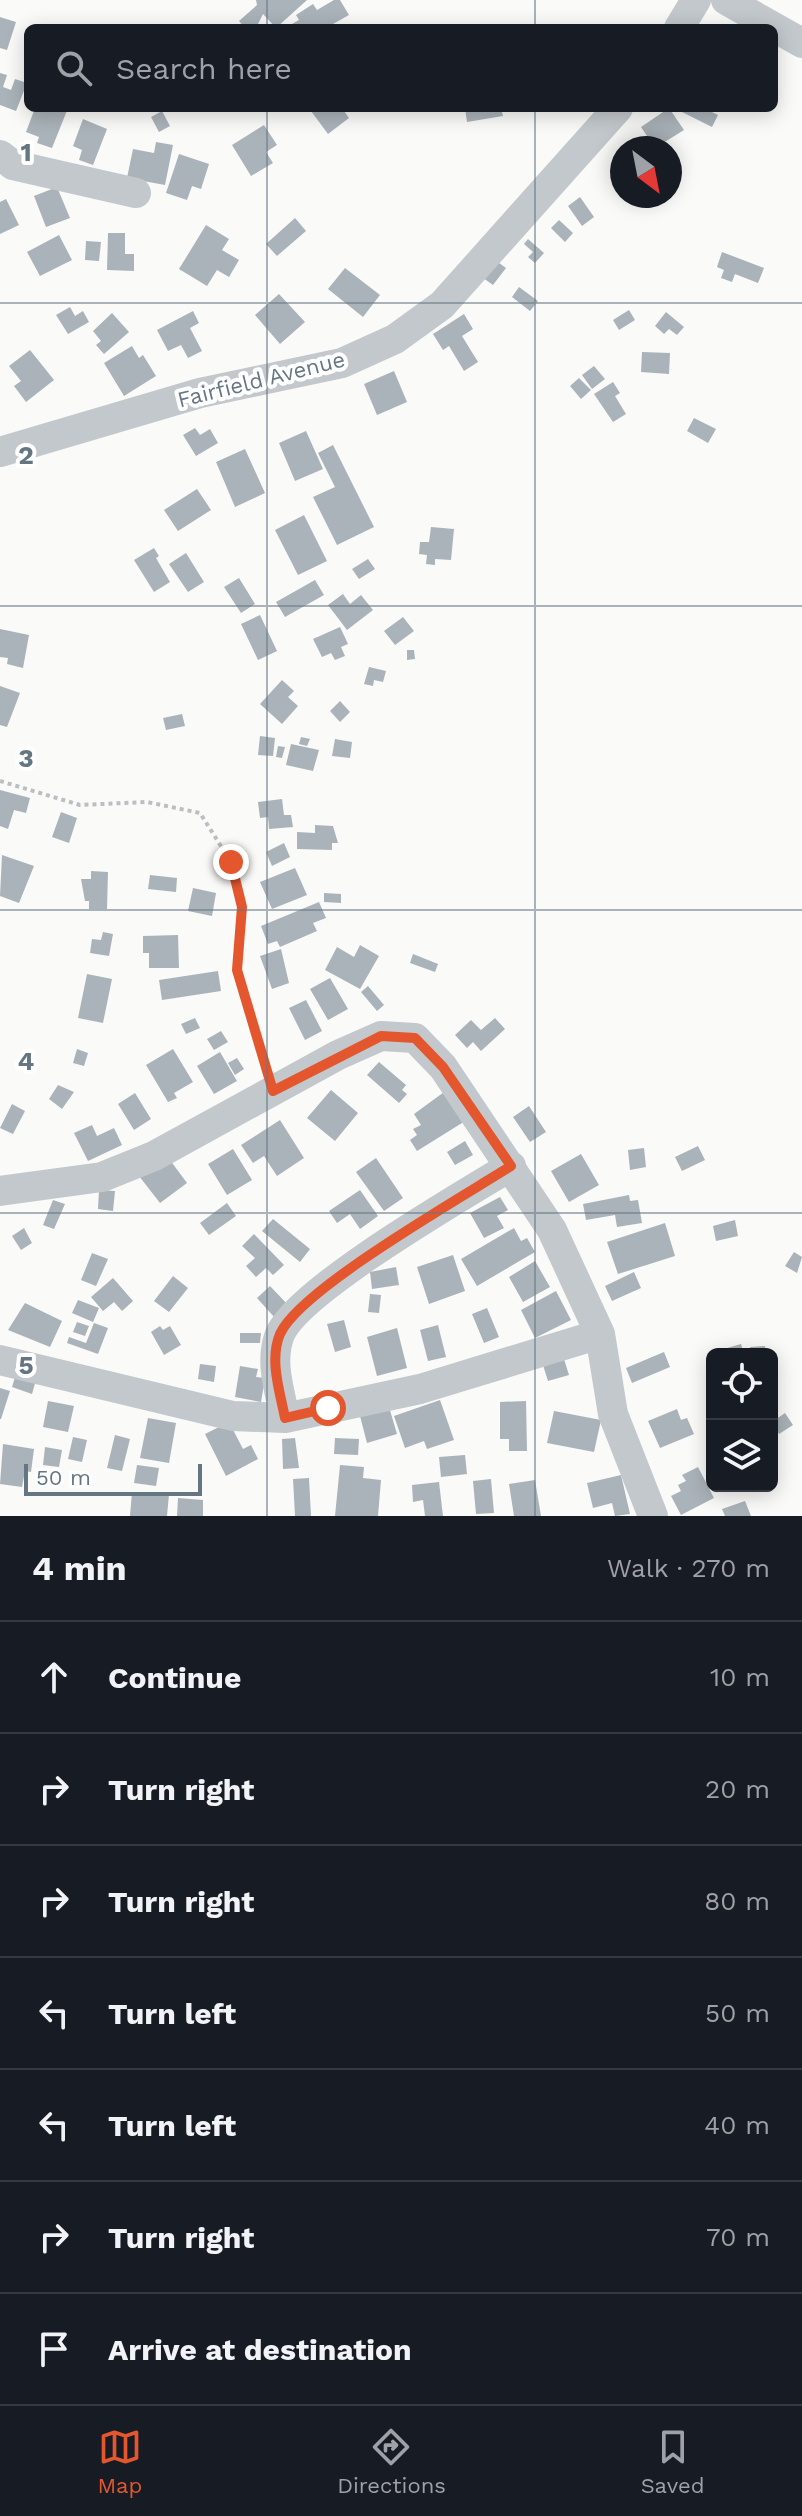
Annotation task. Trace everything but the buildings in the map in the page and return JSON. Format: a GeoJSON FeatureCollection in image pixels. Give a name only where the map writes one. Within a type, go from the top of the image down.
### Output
{"type":"FeatureCollection","features":[{"type":"Feature","properties":{"kind":"street"},"geometry":{"type":"LineString","coordinates":[[681,24],[696,0]]}},
{"type":"Feature","properties":{"kind":"street"},"geometry":{"type":"LineString","coordinates":[[726,0],[768,24]]}},
{"type":"Feature","properties":{"kind":"street"},"geometry":{"type":"LineString","coordinates":[[778,29],[802,43]]}},
{"type":"Feature","properties":{"kind":"street","name":"Fairfield Avenue"},"geometry":{"type":"LineString","coordinates":[[0,452],[200,393],[342,363],[395,339],[442,305],[614,112]]}},
{"type":"Feature","properties":{"kind":"street"},"geometry":{"type":"LineString","coordinates":[[0,155],[13,165],[136,193]]}},
{"type":"Feature","properties":{"kind":"street"},"geometry":{"type":"LineString","coordinates":[[0,1191],[102,1177],[154,1156],[381,1036],[415,1038],[443,1067],[552,1230],[600,1334],[613,1414],[653,1516]]}},
{"type":"Feature","properties":{"kind":"street"},"geometry":{"type":"LineString","coordinates":[[285,1418],[275,1368],[281,1333],[311,1300],[390,1241],[511,1166]]}},
{"type":"Feature","properties":{"kind":"street"},"geometry":{"type":"LineString","coordinates":[[0,1360],[233,1416],[285,1418],[420,1389],[600,1334]]}},
{"type":"Feature","properties":{"kind":"path"},"geometry":{"type":"LineString","coordinates":[[0,781],[80,805],[147,802],[200,813],[231,862],[242,907],[237,970],[273,1091]]}},
{"type":"Feature","properties":{"kind":"route"},"geometry":{"type":"LineString","coordinates":[[231,862],[242,907],[237,970],[273,1091],[338,1055],[381,1036],[415,1038],[443,1067],[511,1166],[390,1241],[311,1300],[281,1333],[275,1368],[285,1418],[328,1408]]}}]}
